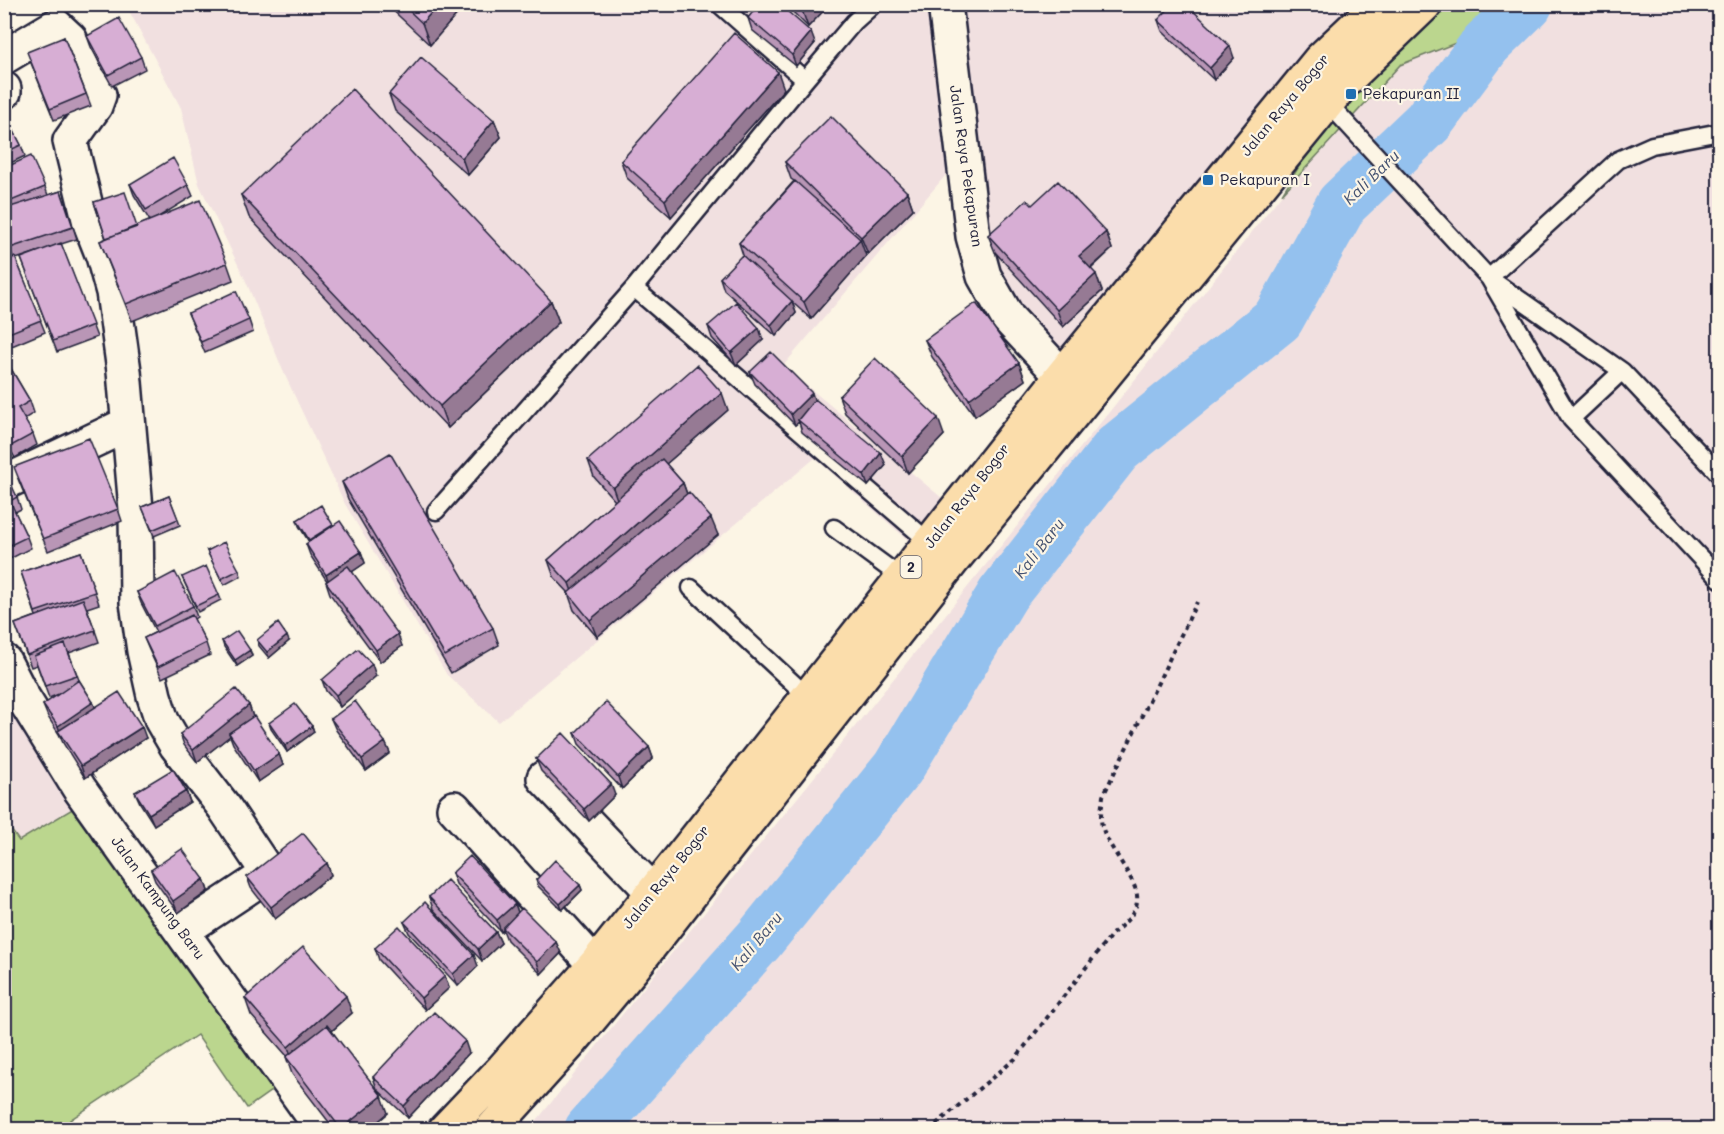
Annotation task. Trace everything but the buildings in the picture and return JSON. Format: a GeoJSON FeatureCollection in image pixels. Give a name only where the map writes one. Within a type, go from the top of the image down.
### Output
{"type":"FeatureCollection","features":[{"type":"Feature","properties":{"kind":"highway","name":"Jalan Raya Bogor"},"geometry":{"type":"LineString","coordinates":[[490,1130],[555,1060],[631,970],[941,552],[1074,386],[1320,60],[1379,4]]}},
{"type":"Feature","properties":{"kind":"highway","name":"Jalan Raya Bogor"},"geometry":{"type":"LineString","coordinates":[[1074,386],[1340,103],[1425,4]]}},
{"type":"Feature","properties":{"kind":"highway","name":"Jalan Raya Bogor"},"geometry":{"type":"LineString","coordinates":[[445,1130],[511,1061],[595,965],[903,578],[941,552]]}},
{"type":"Feature","properties":{"kind":"street","name":"Jalan Raya Pekapuran"},"geometry":{"type":"LineString","coordinates":[[945,4],[973,236],[984,276],[1008,318],[1074,386]]}},
{"type":"Feature","properties":{"kind":"street"},"geometry":{"type":"LineString","coordinates":[[4,57],[55,15],[70,39],[87,78],[99,95],[95,106],[70,141],[90,223],[103,256],[112,292],[124,371],[136,509],[137,602],[144,651],[162,722],[176,745],[224,807],[264,867],[265,874],[259,880],[182,931]]}},
{"type":"Feature","properties":{"kind":"street"},"geometry":{"type":"LineString","coordinates":[[4,483],[128,424]]}},
{"type":"Feature","properties":{"kind":"street","name":"Jalan Kampung Baru"},"geometry":{"type":"LineString","coordinates":[[4,661],[22,696],[79,788],[323,1130]]}},
{"type":"Feature","properties":{"kind":"street"},"geometry":{"type":"LineString","coordinates":[[544,778],[653,892]]}},
{"type":"Feature","properties":{"kind":"street"},"geometry":{"type":"LineString","coordinates":[[454,808],[595,965]]}},
{"type":"Feature","properties":{"kind":"lane"},"geometry":{"type":"LineString","coordinates":[[720,4],[805,80]]}},
{"type":"Feature","properties":{"kind":"lane"},"geometry":{"type":"LineString","coordinates":[[436,512],[634,288],[854,22],[874,4]]}},
{"type":"Feature","properties":{"kind":"lane"},"geometry":{"type":"LineString","coordinates":[[1320,60],[1340,103],[1428,212],[1489,279],[1571,419],[1719,579]]}},
{"type":"Feature","properties":{"kind":"lane"},"geometry":{"type":"LineString","coordinates":[[1489,279],[1618,160],[1652,145],[1719,132]]}},
{"type":"Feature","properties":{"kind":"lane"},"geometry":{"type":"LineString","coordinates":[[1489,279],[1622,371],[1719,475]]}},
{"type":"Feature","properties":{"kind":"lane"},"geometry":{"type":"LineString","coordinates":[[634,288],[941,552]]}},
{"type":"Feature","properties":{"kind":"lane"},"geometry":{"type":"LineString","coordinates":[[1571,419],[1622,371]]}},
{"type":"Feature","properties":{"kind":"lane"},"geometry":{"type":"LineString","coordinates":[[834,528],[903,578]]}},
{"type":"Feature","properties":{"kind":"lane"},"geometry":{"type":"LineString","coordinates":[[691,588],[808,697]]}},
{"type":"Feature","properties":{"kind":"path"},"geometry":{"type":"LineString","coordinates":[[929,1130],[1015,1059],[1112,934],[1129,918],[1137,903],[1136,888],[1103,830],[1101,817],[1103,796],[1197,602]]}},
{"type":"Feature","properties":{"kind":"shaded area"},"geometry":{"type":"Polygon","coordinates":[[[126,5],[1359,5],[1060,357],[1002,293],[962,156],[783,366],[942,498],[910,542],[815,458],[499,722],[447,675],[345,504],[284,373],[245,279],[199,184],[181,108],[126,5]]]}},
{"type":"Feature","properties":{"kind":"shaded area"},"geometry":{"type":"Polygon","coordinates":[[[1552,5],[1719,5],[1719,1129],[529,1130],[1110,411],[1282,194],[1400,65],[1552,5]]]}},
{"type":"Feature","properties":{"kind":"shaded area"},"geometry":{"type":"Polygon","coordinates":[[[4,698],[28,737],[79,805],[18,841],[5,820],[4,698]]]}},
{"type":"Feature","properties":{"kind":"green space"},"geometry":{"type":"Polygon","coordinates":[[[1442,5],[1552,5],[1400,65],[1282,194],[1356,73],[1442,5]]]}},
{"type":"Feature","properties":{"kind":"green space"},"geometry":{"type":"Polygon","coordinates":[[[79,805],[278,1086],[247,1108],[197,1035],[70,1120],[78,1129],[5,1129],[4,820],[19,841],[79,805]]]}},
{"type":"Feature","properties":{"kind":"waterway","name":"Kali Baru"},"geometry":{"type":"LineString","coordinates":[[590,1130],[759,940],[898,768],[1003,594],[1117,449],[1278,319],[1342,204],[1428,122],[1486,44],[1527,4]]}},
{"type":"Feature","properties":{"kind":"place","name":"Pekapuran II"},"geometry":{"type":"Point","coordinates":[1351,94]}},
{"type":"Feature","properties":{"kind":"place","name":"Pekapuran I"},"geometry":{"type":"Point","coordinates":[1208,180]}}]}
